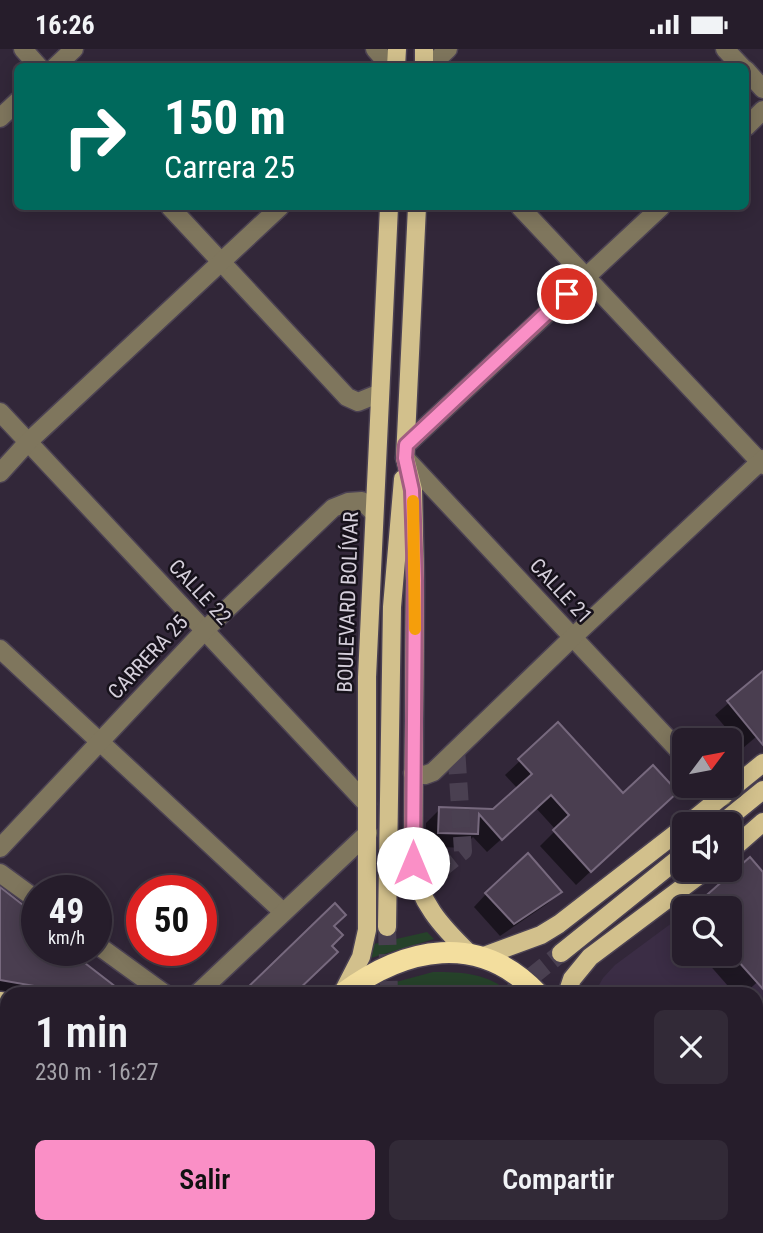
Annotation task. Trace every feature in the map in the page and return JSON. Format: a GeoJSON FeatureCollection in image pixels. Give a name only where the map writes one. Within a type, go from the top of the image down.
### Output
{"type":"FeatureCollection","features":[{"type":"Feature","properties":{"kind":"highway"},"geometry":{"type":"LineString","coordinates":[[352,987],[400,961],[438,954],[476,955],[505,966],[532,987]]}},
{"type":"Feature","properties":{"kind":"main road","name":"BOULEVARD BOLÍVAR"},"geometry":{"type":"LineString","coordinates":[[346,987],[366,940],[367,677],[389,210]]}},
{"type":"Feature","properties":{"kind":"main road"},"geometry":{"type":"LineString","coordinates":[[387,927],[392,607],[405,451],[416,210]]}},
{"type":"Feature","properties":{"kind":"main road"},"geometry":{"type":"LineString","coordinates":[[405,451],[412,490],[415,554],[413,863],[418,887],[428,909],[451,936],[476,955],[541,935],[559,925],[672,837]]}},
{"type":"Feature","properties":{"kind":"main road"},"geometry":{"type":"LineString","coordinates":[[742,777],[763,764]]}},
{"type":"Feature","properties":{"kind":"main road"},"geometry":{"type":"LineString","coordinates":[[736,812],[763,790]]}},
{"type":"Feature","properties":{"kind":"main road"},"geometry":{"type":"LineString","coordinates":[[699,812],[712,798]]}},
{"type":"Feature","properties":{"kind":"main road"},"geometry":{"type":"LineString","coordinates":[[742,843],[760,830]]}},
{"type":"Feature","properties":{"kind":"main road"},"geometry":{"type":"LineString","coordinates":[[561,953],[672,864]]}},
{"type":"Feature","properties":{"kind":"main road"},"geometry":{"type":"LineString","coordinates":[[569,987],[572,979],[590,957],[690,882]]}},
{"type":"Feature","properties":{"kind":"street"},"geometry":{"type":"LineString","coordinates":[[23,49],[35,63]]}},
{"type":"Feature","properties":{"kind":"street"},"geometry":{"type":"LineString","coordinates":[[59,63],[74,49]]}},
{"type":"Feature","properties":{"kind":"street"},"geometry":{"type":"LineString","coordinates":[[375,49],[390,63]]}},
{"type":"Feature","properties":{"kind":"street"},"geometry":{"type":"LineString","coordinates":[[431,63],[448,49]]}},
{"type":"Feature","properties":{"kind":"street"},"geometry":{"type":"LineString","coordinates":[[725,49],[738,63]]}},
{"type":"Feature","properties":{"kind":"street"},"geometry":{"type":"LineString","coordinates":[[749,73],[763,89]]}},
{"type":"Feature","properties":{"kind":"street"},"geometry":{"type":"LineString","coordinates":[[0,118],[14,105]]}},
{"type":"Feature","properties":{"kind":"street"},"geometry":{"type":"LineString","coordinates":[[749,124],[763,110]]}},
{"type":"Feature","properties":{"kind":"street"},"geometry":{"type":"LineString","coordinates":[[173,210],[347,397],[358,402],[380,393]]}},
{"type":"Feature","properties":{"kind":"street"},"geometry":{"type":"LineString","coordinates":[[0,473],[28,442],[277,210]]}},
{"type":"Feature","properties":{"kind":"street"},"geometry":{"type":"LineString","coordinates":[[413,773],[425,775],[433,772],[573,637],[762,462],[523,210]]}},
{"type":"Feature","properties":{"kind":"street"},"geometry":{"type":"LineString","coordinates":[[405,451],[658,210]]}},
{"type":"Feature","properties":{"kind":"street","name":"CALLE 22"},"geometry":{"type":"LineString","coordinates":[[0,412],[367,804]]}},
{"type":"Feature","properties":{"kind":"street","name":"CALLE 21"},"geometry":{"type":"LineString","coordinates":[[405,451],[672,743]]}},
{"type":"Feature","properties":{"kind":"street","name":"CARRERA 25"},"geometry":{"type":"LineString","coordinates":[[0,848],[205,630],[332,508],[348,502],[362,501],[374,513]]}},
{"type":"Feature","properties":{"kind":"street"},"geometry":{"type":"LineString","coordinates":[[0,649],[284,912]]}},
{"type":"Feature","properties":{"kind":"street"},"geometry":{"type":"LineString","coordinates":[[204,987],[368,833]]}},
{"type":"Feature","properties":{"kind":"street"},"geometry":{"type":"LineString","coordinates":[[0,873],[21,888]]}},
{"type":"Feature","properties":{"kind":"street"},"geometry":{"type":"LineString","coordinates":[[112,956],[155,987]]}},
{"type":"Feature","properties":{"kind":"shaded area"},"geometry":{"type":"Polygon","coordinates":[[[750,857],[763,872],[763,987],[598,987],[615,965],[672,923],[672,966],[742,966],[742,896],[706,896],[722,882],[742,882],[742,864],[750,857]]]}},
{"type":"Feature","properties":{"kind":"green space"},"geometry":{"type":"Polygon","coordinates":[[[427,932],[434,939],[371,958],[374,944],[427,932]]]}},
{"type":"Feature","properties":{"kind":"green space"},"geometry":{"type":"Polygon","coordinates":[[[433,972],[455,972],[475,975],[503,987],[386,987],[433,972]]]}},
{"type":"Feature","properties":{"kind":"building"},"geometry":{"type":"Polygon","coordinates":[[[763,671],[763,745],[727,701],[763,671]]]}},
{"type":"Feature","properties":{"kind":"building"},"geometry":{"type":"Polygon","coordinates":[[[558,722],[623,793],[653,765],[672,786],[672,798],[591,872],[553,830],[569,815],[551,795],[502,840],[479,814],[478,834],[438,833],[439,807],[493,809],[532,774],[518,759],[558,722]]]}},
{"type":"Feature","properties":{"kind":"building"},"geometry":{"type":"Polygon","coordinates":[[[528,853],[562,892],[514,924],[485,893],[528,853]]]}},
{"type":"Feature","properties":{"kind":"building"},"geometry":{"type":"Polygon","coordinates":[[[750,857],[763,872],[761,987],[742,965],[742,896],[706,896],[722,882],[742,882],[742,864],[750,857]]]}},
{"type":"Feature","properties":{"kind":"building"},"geometry":{"type":"Polygon","coordinates":[[[0,887],[21,903],[21,966],[89,966],[116,987],[40,987],[0,980],[0,887]]]}},
{"type":"Feature","properties":{"kind":"building"},"geometry":{"type":"Polygon","coordinates":[[[335,903],[346,915],[334,926],[343,935],[332,946],[338,952],[301,987],[248,987],[335,903]]]}},
{"type":"Feature","properties":{"kind":"tunnel"},"geometry":{"type":"LineString","coordinates":[[418,887],[463,851],[456,748]]}},
{"type":"Feature","properties":{"kind":"tunnel"},"geometry":{"type":"LineString","coordinates":[[387,927],[389,987]]}},
{"type":"Feature","properties":{"kind":"tunnel"},"geometry":{"type":"LineString","coordinates":[[519,987],[561,953]]}},
{"type":"Feature","properties":{"kind":"slow traffic"},"geometry":{"type":"LineString","coordinates":[[413,501],[415,629]]}},
{"type":"Feature","properties":{"kind":"route"},"geometry":{"type":"LineString","coordinates":[[413,863],[415,581],[412,490],[405,458],[406,445],[567,294]]}}]}
